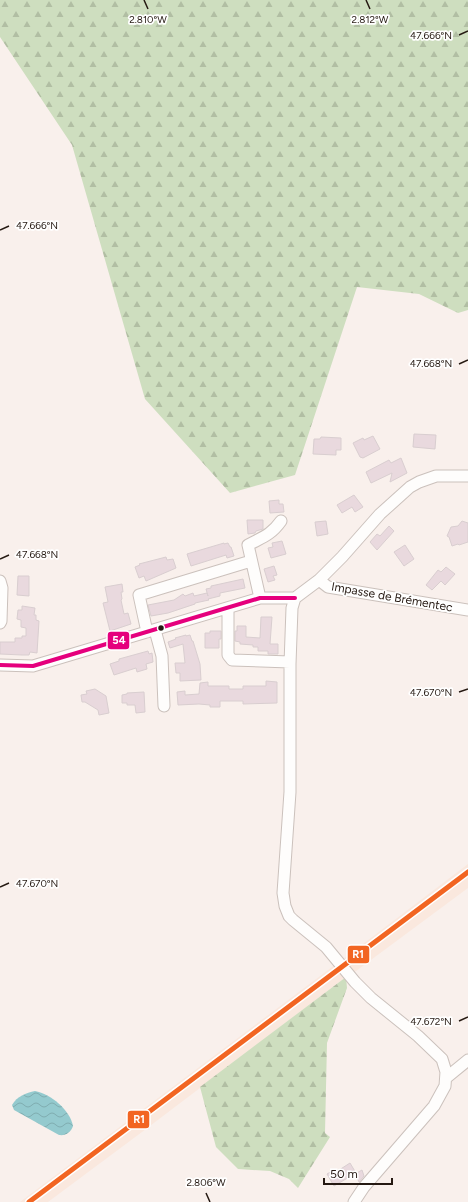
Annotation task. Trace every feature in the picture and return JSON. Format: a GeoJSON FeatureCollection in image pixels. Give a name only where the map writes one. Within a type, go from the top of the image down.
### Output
{"type":"FeatureCollection","features":[{"type":"Feature","properties":{"kind":"street"},"geometry":{"type":"LineString","coordinates":[[355,1201],[364,1187],[434,1106],[445,1086],[446,1072],[442,1059],[360,988],[326,947],[289,916],[285,906],[283,893],[290,792],[290,662],[292,608],[295,598],[319,580],[342,557],[380,514],[410,488],[420,482],[436,476],[468,476]]}},
{"type":"Feature","properties":{"kind":"street"},"geometry":{"type":"LineString","coordinates":[[260,598],[248,544],[267,536],[275,530],[281,521]]}},
{"type":"Feature","properties":{"kind":"street"},"geometry":{"type":"LineString","coordinates":[[164,706],[162,656],[151,631],[139,595],[251,561]]}},
{"type":"Feature","properties":{"kind":"street","name":"Impasse de Brémentec"},"geometry":{"type":"LineString","coordinates":[[319,580],[328,587],[468,610]]}},
{"type":"Feature","properties":{"kind":"street"},"geometry":{"type":"LineString","coordinates":[[0,581],[2,588],[0,623]]}},
{"type":"Feature","properties":{"kind":"street"},"geometry":{"type":"LineString","coordinates":[[0,665],[32,666],[260,598],[295,598]]}},
{"type":"Feature","properties":{"kind":"street"},"geometry":{"type":"LineString","coordinates":[[228,608],[228,655],[232,660],[290,662]]}},
{"type":"Feature","properties":{"kind":"street"},"geometry":{"type":"LineString","coordinates":[[446,1078],[468,1060]]}},
{"type":"Feature","properties":{"kind":"shaded area"},"geometry":{"type":"Polygon","coordinates":[[[468,864],[468,888],[352,974],[342,960],[468,864]]]}},
{"type":"Feature","properties":{"kind":"shaded area"},"geometry":{"type":"Polygon","coordinates":[[[336,964],[346,977],[142,1132],[48,1202],[20,1202],[336,964]]]}},
{"type":"Feature","properties":{"kind":"green space"},"geometry":{"type":"Polygon","coordinates":[[[0,0],[468,0],[468,310],[458,313],[419,294],[357,287],[295,475],[230,493],[145,399],[72,145],[0,37],[0,0]]]}},
{"type":"Feature","properties":{"kind":"green space"},"geometry":{"type":"Polygon","coordinates":[[[346,977],[347,988],[327,1043],[325,1133],[330,1137],[298,1188],[289,1179],[270,1171],[238,1169],[216,1147],[200,1087],[346,977]]]}},
{"type":"Feature","properties":{"kind":"water"},"geometry":{"type":"Polygon","coordinates":[[[35,1091],[47,1095],[53,1099],[68,1114],[73,1126],[68,1133],[59,1135],[14,1110],[12,1105],[16,1099],[35,1091]]]}},
{"type":"Feature","properties":{"kind":"building"},"geometry":{"type":"Polygon","coordinates":[[[414,434],[436,435],[435,449],[413,447],[414,434]]]}},
{"type":"Feature","properties":{"kind":"building"},"geometry":{"type":"Polygon","coordinates":[[[373,436],[380,449],[363,458],[360,457],[353,443],[363,438],[364,440],[373,436]]]}},
{"type":"Feature","properties":{"kind":"building"},"geometry":{"type":"Polygon","coordinates":[[[321,437],[341,438],[341,450],[336,450],[336,455],[313,454],[314,439],[320,439],[321,437]]]}},
{"type":"Feature","properties":{"kind":"building"},"geometry":{"type":"Polygon","coordinates":[[[401,458],[407,473],[390,482],[392,473],[371,483],[366,472],[389,460],[391,463],[401,458]]]}},
{"type":"Feature","properties":{"kind":"building"},"geometry":{"type":"Polygon","coordinates":[[[354,495],[363,507],[355,512],[352,507],[342,513],[337,505],[354,495]]]}},
{"type":"Feature","properties":{"kind":"building"},"geometry":{"type":"Polygon","coordinates":[[[279,500],[279,504],[283,504],[284,512],[270,513],[269,501],[279,500]]]}},
{"type":"Feature","properties":{"kind":"building"},"geometry":{"type":"Polygon","coordinates":[[[247,520],[263,520],[263,529],[256,531],[255,533],[248,534],[247,520]]]}},
{"type":"Feature","properties":{"kind":"building"},"geometry":{"type":"Polygon","coordinates":[[[326,521],[328,534],[317,536],[315,522],[326,521]]]}},
{"type":"Feature","properties":{"kind":"building"},"geometry":{"type":"Polygon","coordinates":[[[462,521],[468,523],[468,542],[452,546],[449,537],[447,536],[451,527],[458,526],[462,521]]]}},
{"type":"Feature","properties":{"kind":"building"},"geometry":{"type":"Polygon","coordinates":[[[389,526],[394,531],[377,550],[370,542],[377,534],[380,536],[389,526]]]}},
{"type":"Feature","properties":{"kind":"building"},"geometry":{"type":"Polygon","coordinates":[[[282,541],[286,554],[271,558],[268,548],[273,547],[272,543],[282,541]]]}},
{"type":"Feature","properties":{"kind":"building"},"geometry":{"type":"Polygon","coordinates":[[[228,543],[234,556],[227,558],[226,555],[191,566],[187,554],[228,543]]]}},
{"type":"Feature","properties":{"kind":"building"},"geometry":{"type":"Polygon","coordinates":[[[405,545],[414,559],[404,566],[394,552],[405,545]]]}},
{"type":"Feature","properties":{"kind":"building"},"geometry":{"type":"Polygon","coordinates":[[[166,557],[167,560],[173,559],[176,568],[146,581],[144,576],[139,578],[135,567],[140,565],[139,564],[166,557]]]}},
{"type":"Feature","properties":{"kind":"building"},"geometry":{"type":"Polygon","coordinates":[[[274,566],[277,575],[273,576],[275,580],[268,582],[264,569],[274,566]]]}},
{"type":"Feature","properties":{"kind":"building"},"geometry":{"type":"Polygon","coordinates":[[[446,567],[455,574],[445,585],[441,581],[432,590],[426,585],[438,570],[441,572],[446,567]]]}},
{"type":"Feature","properties":{"kind":"building"},"geometry":{"type":"Polygon","coordinates":[[[18,576],[29,576],[29,596],[17,595],[18,576]]]}},
{"type":"Feature","properties":{"kind":"building"},"geometry":{"type":"Polygon","coordinates":[[[243,579],[245,588],[220,593],[220,596],[208,599],[209,600],[195,603],[168,613],[151,616],[148,605],[174,600],[183,594],[185,596],[193,593],[194,596],[207,593],[208,596],[206,589],[211,588],[211,586],[243,579]]]}},
{"type":"Feature","properties":{"kind":"building"},"geometry":{"type":"Polygon","coordinates":[[[122,584],[123,592],[121,592],[121,600],[124,614],[128,613],[131,624],[110,631],[103,603],[108,602],[105,587],[122,584]]]}},
{"type":"Feature","properties":{"kind":"building"},"geometry":{"type":"Polygon","coordinates":[[[22,606],[35,608],[34,615],[36,615],[36,620],[39,621],[37,653],[30,652],[29,655],[0,654],[0,642],[15,642],[15,638],[22,638],[22,636],[26,636],[26,628],[21,627],[21,620],[17,619],[18,610],[22,610],[22,606]]]}},
{"type":"Feature","properties":{"kind":"building"},"geometry":{"type":"Polygon","coordinates":[[[261,617],[272,617],[270,644],[278,644],[278,654],[268,654],[268,651],[258,651],[258,647],[240,644],[240,642],[235,641],[235,631],[237,631],[237,626],[246,626],[246,637],[260,638],[261,617]]]}},
{"type":"Feature","properties":{"kind":"building"},"geometry":{"type":"Polygon","coordinates":[[[210,631],[221,631],[219,648],[205,648],[205,633],[210,633],[210,631]]]}},
{"type":"Feature","properties":{"kind":"building"},"geometry":{"type":"Polygon","coordinates":[[[186,635],[190,635],[193,641],[200,664],[201,680],[180,681],[180,673],[176,673],[175,663],[185,663],[183,644],[170,648],[168,642],[186,635]]]}},
{"type":"Feature","properties":{"kind":"building"},"geometry":{"type":"Polygon","coordinates":[[[148,651],[149,654],[152,653],[153,662],[146,664],[147,669],[137,672],[136,668],[114,675],[110,664],[119,661],[119,659],[148,651]]]}},
{"type":"Feature","properties":{"kind":"building"},"geometry":{"type":"Polygon","coordinates":[[[266,681],[277,682],[277,703],[243,704],[243,701],[220,701],[220,707],[210,707],[210,705],[199,704],[178,705],[177,692],[185,691],[185,695],[199,694],[200,683],[208,682],[208,686],[229,686],[229,689],[243,689],[243,686],[266,686],[266,681]]]}},
{"type":"Feature","properties":{"kind":"building"},"geometry":{"type":"Polygon","coordinates":[[[95,689],[106,696],[109,713],[99,715],[98,710],[85,702],[82,702],[81,695],[87,694],[86,691],[95,689]]]}},
{"type":"Feature","properties":{"kind":"building"},"geometry":{"type":"Polygon","coordinates":[[[144,692],[145,712],[136,713],[135,705],[127,705],[127,703],[122,703],[122,695],[127,693],[144,692]]]}},
{"type":"Feature","properties":{"kind":"building"},"geometry":{"type":"Polygon","coordinates":[[[350,1163],[356,1173],[334,1186],[327,1174],[334,1170],[336,1172],[350,1163]]]}},
{"type":"Feature","properties":{"kind":"building"},"geometry":{"type":"Polygon","coordinates":[[[362,1170],[364,1176],[359,1182],[355,1174],[362,1170]]]}},
{"type":"Feature","properties":{"kind":"transit line","name":"54"},"geometry":{"type":"LineString","coordinates":[[0,665],[33,666],[260,598],[295,598]]}},
{"type":"Feature","properties":{"kind":"transit line","name":"R1"},"geometry":{"type":"LineString","coordinates":[[29,1202],[468,872]]}}]}
